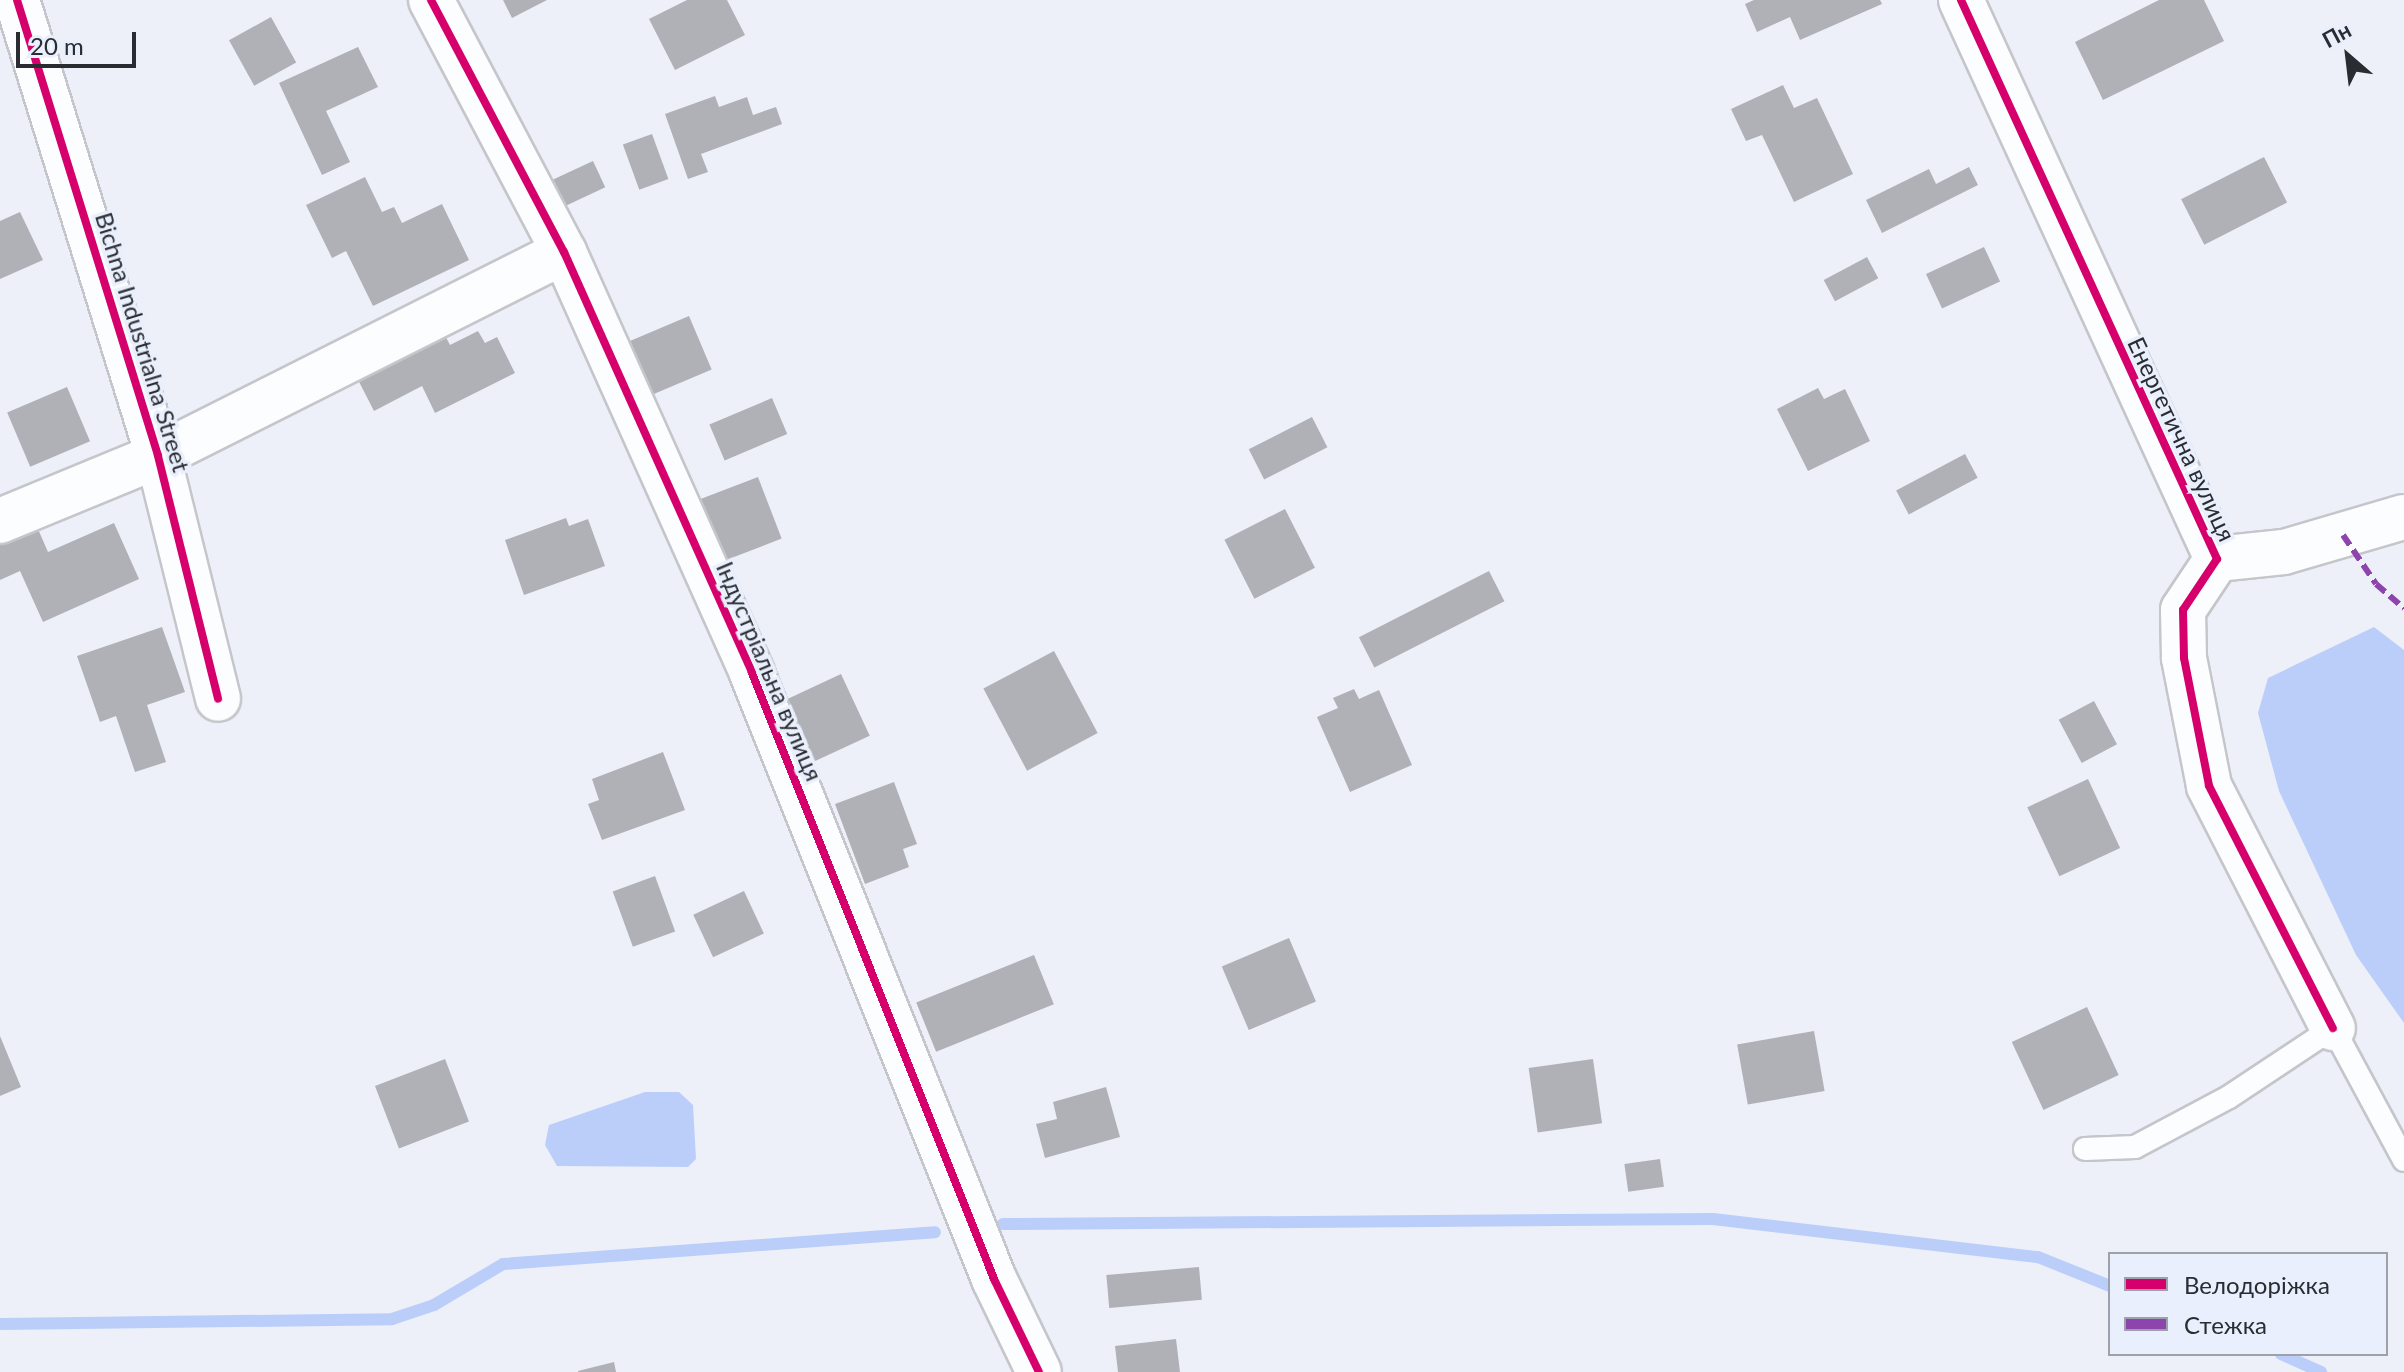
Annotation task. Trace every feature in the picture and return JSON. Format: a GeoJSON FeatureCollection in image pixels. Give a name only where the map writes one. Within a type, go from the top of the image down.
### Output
{"type":"FeatureCollection","features":[{"type":"Feature","properties":{"kind":"street","name":"Bichna Industrialna Street"},"geometry":{"type":"LineString","coordinates":[[17,0],[158,456],[218,699]]}},
{"type":"Feature","properties":{"kind":"street","name":"Індустріальна вулиця"},"geometry":{"type":"LineString","coordinates":[[431,0],[564,252],[752,673],[994,1279],[1039,1372]]}},
{"type":"Feature","properties":{"kind":"street","name":"Енергетична вулиця"},"geometry":{"type":"LineString","coordinates":[[1961,0],[2217,559],[2183,610],[2184,658],[2209,786],[2333,1028]]}},
{"type":"Feature","properties":{"kind":"street"},"geometry":{"type":"LineString","coordinates":[[0,521],[158,456],[564,252]]}},
{"type":"Feature","properties":{"kind":"street"},"geometry":{"type":"LineString","coordinates":[[2217,559],[2284,552],[2404,517]]}},
{"type":"Feature","properties":{"kind":"lane"},"geometry":{"type":"LineString","coordinates":[[2085,1149],[2135,1147],[2229,1097],[2333,1028],[2404,1160]]}},
{"type":"Feature","properties":{"kind":"water"},"geometry":{"type":"Polygon","coordinates":[[[2374,627],[2404,650],[2404,1023],[2356,955],[2279,791],[2258,713],[2268,678],[2374,627]]]}},
{"type":"Feature","properties":{"kind":"water"},"geometry":{"type":"Polygon","coordinates":[[[645,1092],[679,1092],[693,1105],[696,1159],[688,1167],[557,1166],[545,1145],[549,1125],[645,1092]]]}},
{"type":"Feature","properties":{"kind":"building"},"geometry":{"type":"Polygon","coordinates":[[[503,0],[547,0],[512,18],[503,0]]]}},
{"type":"Feature","properties":{"kind":"building"},"geometry":{"type":"Polygon","coordinates":[[[687,0],[727,0],[745,35],[675,70],[649,19],[687,0]]]}},
{"type":"Feature","properties":{"kind":"building"},"geometry":{"type":"Polygon","coordinates":[[[1754,0],[1880,0],[1882,4],[1800,40],[1790,17],[1757,32],[1745,4],[1754,0]]]}},
{"type":"Feature","properties":{"kind":"building"},"geometry":{"type":"Polygon","coordinates":[[[2159,0],[2204,0],[2224,41],[2103,100],[2075,42],[2159,0]]]}},
{"type":"Feature","properties":{"kind":"building"},"geometry":{"type":"Polygon","coordinates":[[[271,17],[296,62],[254,86],[229,40],[271,17]]]}},
{"type":"Feature","properties":{"kind":"building"},"geometry":{"type":"Polygon","coordinates":[[[358,47],[378,87],[326,111],[350,162],[322,175],[279,83],[358,47]]]}},
{"type":"Feature","properties":{"kind":"building"},"geometry":{"type":"Polygon","coordinates":[[[1783,85],[1794,108],[1817,98],[1853,174],[1794,202],[1762,135],[1746,141],[1731,109],[1783,85]]]}},
{"type":"Feature","properties":{"kind":"building"},"geometry":{"type":"Polygon","coordinates":[[[715,96],[719,107],[747,97],[753,115],[776,107],[782,124],[701,154],[708,172],[688,179],[665,114],[715,96]]]}},
{"type":"Feature","properties":{"kind":"building"},"geometry":{"type":"Polygon","coordinates":[[[652,134],[668,179],[639,190],[623,145],[652,134]]]}},
{"type":"Feature","properties":{"kind":"building"},"geometry":{"type":"Polygon","coordinates":[[[2264,157],[2287,202],[2204,245],[2181,199],[2264,157]]]}},
{"type":"Feature","properties":{"kind":"building"},"geometry":{"type":"Polygon","coordinates":[[[593,161],[605,187],[551,213],[539,186],[593,161]]]}},
{"type":"Feature","properties":{"kind":"building"},"geometry":{"type":"Polygon","coordinates":[[[1969,167],[1978,185],[1882,233],[1866,200],[1929,169],[1936,184],[1969,167]]]}},
{"type":"Feature","properties":{"kind":"building"},"geometry":{"type":"Polygon","coordinates":[[[365,177],[382,212],[394,207],[402,223],[442,204],[469,260],[373,306],[346,251],[332,258],[306,205],[365,177]]]}},
{"type":"Feature","properties":{"kind":"building"},"geometry":{"type":"Polygon","coordinates":[[[20,212],[43,260],[0,279],[0,221],[20,212]]]}},
{"type":"Feature","properties":{"kind":"building"},"geometry":{"type":"Polygon","coordinates":[[[1984,247],[2000,281],[1942,308],[1926,274],[1984,247]]]}},
{"type":"Feature","properties":{"kind":"building"},"geometry":{"type":"Polygon","coordinates":[[[1867,257],[1878,278],[1835,301],[1824,280],[1867,257]]]}},
{"type":"Feature","properties":{"kind":"building"},"geometry":{"type":"Polygon","coordinates":[[[689,316],[712,369],[651,395],[628,342],[689,316]]]}},
{"type":"Feature","properties":{"kind":"building"},"geometry":{"type":"Polygon","coordinates":[[[441,328],[450,345],[478,331],[485,343],[497,337],[515,373],[435,413],[422,386],[374,411],[354,372],[441,328]]]}},
{"type":"Feature","properties":{"kind":"building"},"geometry":{"type":"Polygon","coordinates":[[[67,387],[90,441],[30,467],[7,412],[67,387]]]}},
{"type":"Feature","properties":{"kind":"building"},"geometry":{"type":"Polygon","coordinates":[[[1818,388],[1824,399],[1845,389],[1870,441],[1808,471],[1777,409],[1818,388]]]}},
{"type":"Feature","properties":{"kind":"building"},"geometry":{"type":"Polygon","coordinates":[[[772,398],[787,434],[725,460],[709,425],[772,398]]]}},
{"type":"Feature","properties":{"kind":"building"},"geometry":{"type":"Polygon","coordinates":[[[1312,417],[1327,447],[1264,480],[1249,449],[1312,417]]]}},
{"type":"Feature","properties":{"kind":"building"},"geometry":{"type":"Polygon","coordinates":[[[1965,454],[1978,478],[1909,514],[1896,491],[1965,454]]]}},
{"type":"Feature","properties":{"kind":"building"},"geometry":{"type":"Polygon","coordinates":[[[758,477],[782,539],[714,564],[691,503],[758,477]]]}},
{"type":"Feature","properties":{"kind":"building"},"geometry":{"type":"Polygon","coordinates":[[[1285,509],[1315,568],[1254,599],[1224,540],[1285,509]]]}},
{"type":"Feature","properties":{"kind":"building"},"geometry":{"type":"Polygon","coordinates":[[[566,518],[569,526],[588,519],[605,566],[524,595],[505,540],[566,518]]]}},
{"type":"Feature","properties":{"kind":"building"},"geometry":{"type":"Polygon","coordinates":[[[34,520],[48,552],[114,523],[139,579],[43,622],[20,571],[0,580],[0,535],[34,520]]]}},
{"type":"Feature","properties":{"kind":"building"},"geometry":{"type":"Polygon","coordinates":[[[1489,571],[1504,601],[1374,668],[1359,637],[1489,571]]]}},
{"type":"Feature","properties":{"kind":"building"},"geometry":{"type":"Polygon","coordinates":[[[162,627],[185,692],[147,705],[166,762],[135,772],[116,716],[100,722],[77,656],[162,627]]]}},
{"type":"Feature","properties":{"kind":"building"},"geometry":{"type":"Polygon","coordinates":[[[1054,651],[1098,733],[1027,771],[983,689],[1054,651]]]}},
{"type":"Feature","properties":{"kind":"building"},"geometry":{"type":"Polygon","coordinates":[[[841,674],[870,736],[814,762],[785,700],[841,674]]]}},
{"type":"Feature","properties":{"kind":"building"},"geometry":{"type":"Polygon","coordinates":[[[1354,689],[1359,699],[1379,690],[1412,765],[1350,792],[1317,717],[1338,708],[1333,698],[1354,689]]]}},
{"type":"Feature","properties":{"kind":"building"},"geometry":{"type":"Polygon","coordinates":[[[2094,701],[2117,744],[2082,763],[2059,720],[2094,701]]]}},
{"type":"Feature","properties":{"kind":"building"},"geometry":{"type":"Polygon","coordinates":[[[663,752],[685,810],[602,840],[588,804],[599,800],[592,779],[663,752]]]}},
{"type":"Feature","properties":{"kind":"building"},"geometry":{"type":"Polygon","coordinates":[[[2088,779],[2120,848],[2059,876],[2027,807],[2088,779]]]}},
{"type":"Feature","properties":{"kind":"building"},"geometry":{"type":"Polygon","coordinates":[[[894,782],[917,844],[903,849],[909,867],[865,884],[835,804],[894,782]]]}},
{"type":"Feature","properties":{"kind":"building"},"geometry":{"type":"Polygon","coordinates":[[[655,876],[675,931],[633,947],[613,891],[655,876]]]}},
{"type":"Feature","properties":{"kind":"building"},"geometry":{"type":"Polygon","coordinates":[[[744,891],[764,934],[713,957],[693,915],[744,891]]]}},
{"type":"Feature","properties":{"kind":"building"},"geometry":{"type":"Polygon","coordinates":[[[1289,938],[1316,1002],[1249,1030],[1222,967],[1289,938]]]}},
{"type":"Feature","properties":{"kind":"building"},"geometry":{"type":"Polygon","coordinates":[[[1034,955],[1054,1004],[936,1052],[916,1003],[1034,955]]]}},
{"type":"Feature","properties":{"kind":"building"},"geometry":{"type":"Polygon","coordinates":[[[2087,1007],[2119,1075],[2043,1110],[2012,1042],[2087,1007]]]}},
{"type":"Feature","properties":{"kind":"building"},"geometry":{"type":"Polygon","coordinates":[[[1814,1031],[1825,1091],[1748,1105],[1737,1045],[1814,1031]]]}},
{"type":"Feature","properties":{"kind":"building"},"geometry":{"type":"Polygon","coordinates":[[[0,1036],[21,1087],[0,1096],[0,1036]]]}},
{"type":"Feature","properties":{"kind":"building"},"geometry":{"type":"Polygon","coordinates":[[[445,1059],[469,1122],[399,1148],[375,1086],[445,1059]]]}},
{"type":"Feature","properties":{"kind":"building"},"geometry":{"type":"Polygon","coordinates":[[[1593,1059],[1602,1123],[1538,1132],[1529,1068],[1593,1059]]]}},
{"type":"Feature","properties":{"kind":"building"},"geometry":{"type":"Polygon","coordinates":[[[1106,1087],[1120,1137],[1045,1158],[1036,1124],[1057,1119],[1053,1102],[1106,1087]]]}},
{"type":"Feature","properties":{"kind":"building"},"geometry":{"type":"Polygon","coordinates":[[[1660,1159],[1664,1187],[1628,1192],[1624,1164],[1660,1159]]]}},
{"type":"Feature","properties":{"kind":"building"},"geometry":{"type":"Polygon","coordinates":[[[1199,1267],[1202,1300],[1109,1308],[1106,1275],[1199,1267]]]}},
{"type":"Feature","properties":{"kind":"building"},"geometry":{"type":"Polygon","coordinates":[[[1176,1339],[1180,1372],[1118,1372],[1115,1346],[1176,1339]]]}},
{"type":"Feature","properties":{"kind":"building"},"geometry":{"type":"Polygon","coordinates":[[[614,1362],[616,1372],[578,1372],[578,1371],[614,1362]]]}},
{"type":"Feature","properties":{"kind":"waterway"},"geometry":{"type":"LineString","coordinates":[[1003,1224],[1713,1219],[2038,1257],[2108,1285]]}},
{"type":"Feature","properties":{"kind":"waterway"},"geometry":{"type":"LineString","coordinates":[[0,1324],[392,1319],[434,1305],[503,1264],[935,1232]]}},
{"type":"Feature","properties":{"kind":"waterway"},"geometry":{"type":"LineString","coordinates":[[2285,1356],[2321,1372]]}},
{"type":"Feature","properties":{"kind":"marked path"},"geometry":{"type":"LineString","coordinates":[[2343,535],[2376,584],[2404,608]]}},
{"type":"Feature","properties":{"kind":"cycle path"},"geometry":{"type":"LineString","coordinates":[[17,0],[158,456],[218,699]]}},
{"type":"Feature","properties":{"kind":"cycle path"},"geometry":{"type":"LineString","coordinates":[[431,0],[564,252],[752,673],[994,1279],[1039,1372]]}},
{"type":"Feature","properties":{"kind":"cycle path"},"geometry":{"type":"LineString","coordinates":[[1961,0],[2217,559],[2183,610],[2184,658],[2209,786],[2333,1028]]}}]}
